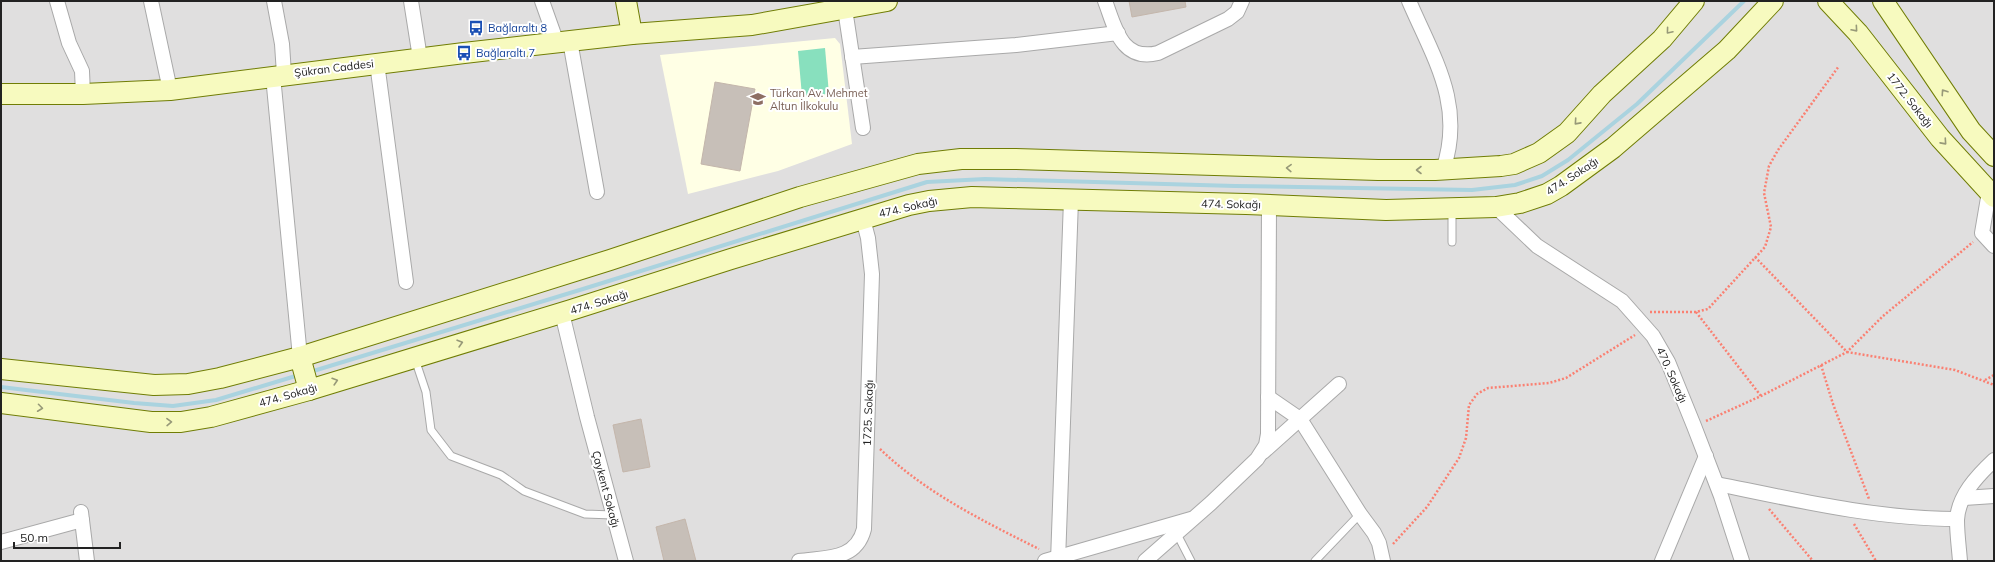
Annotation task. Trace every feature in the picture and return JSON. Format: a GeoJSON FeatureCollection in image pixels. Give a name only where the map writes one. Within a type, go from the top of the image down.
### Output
{"type":"FeatureCollection","features":[{"type":"Feature","properties":{"kind":"street"},"geometry":{"type":"LineString","coordinates":[[57,1],[69,42],[82,71],[83,94]]}},
{"type":"Feature","properties":{"kind":"street"},"geometry":{"type":"LineString","coordinates":[[151,1],[170,90]]}},
{"type":"Feature","properties":{"kind":"street"},"geometry":{"type":"LineString","coordinates":[[274,1],[282,44],[279,75],[304,373]]}},
{"type":"Feature","properties":{"kind":"street"},"geometry":{"type":"LineString","coordinates":[[411,1],[420,58]]}},
{"type":"Feature","properties":{"kind":"street"},"geometry":{"type":"LineString","coordinates":[[542,1],[564,42],[597,192]]}},
{"type":"Feature","properties":{"kind":"street"},"geometry":{"type":"LineString","coordinates":[[626,1],[629,8],[632,34]]}},
{"type":"Feature","properties":{"kind":"street","name":"Şükran Caddesi"},"geometry":{"type":"LineString","coordinates":[[1,94],[83,94],[170,90],[377,63],[632,34],[752,26],[887,1]]}},
{"type":"Feature","properties":{"kind":"street"},"geometry":{"type":"LineString","coordinates":[[1105,1],[1122,44],[1140,54],[1152,54],[1228,20],[1237,12],[1242,1]]}},
{"type":"Feature","properties":{"kind":"street"},"geometry":{"type":"LineString","coordinates":[[1409,1],[1444,82],[1450,106],[1452,131],[1443,170]]}},
{"type":"Feature","properties":{"kind":"street","name":"474. Sokağı"},"geometry":{"type":"LineString","coordinates":[[1,403],[166,423],[211,417],[304,373],[624,256],[800,197],[932,162],[961,159],[1023,159],[1320,169],[1443,170],[1501,166],[1520,162],[1539,153],[1567,133],[1602,94],[1662,39],[1694,1]]}},
{"type":"Feature","properties":{"kind":"street","name":"474. Sokağı"},"geometry":{"type":"LineString","coordinates":[[1,369],[131,383],[171,385],[220,378],[304,373],[414,357],[562,313],[909,205],[949,198],[972,197],[1269,205],[1386,210],[1496,207],[1532,200],[1546,194],[1577,176],[1613,148],[1727,50],[1773,1]]}},
{"type":"Feature","properties":{"kind":"street","name":"1772. Sokağı"},"geometry":{"type":"LineString","coordinates":[[1828,1],[1858,33],[1940,138],[1992,194]]}},
{"type":"Feature","properties":{"kind":"street"},"geometry":{"type":"LineString","coordinates":[[1886,3],[1971,131],[1994,156]]}},
{"type":"Feature","properties":{"kind":"street"},"geometry":{"type":"LineString","coordinates":[[845,9],[863,128]]}},
{"type":"Feature","properties":{"kind":"street"},"geometry":{"type":"LineString","coordinates":[[852,57],[1016,45],[1118,33]]}},
{"type":"Feature","properties":{"kind":"street"},"geometry":{"type":"LineString","coordinates":[[377,63],[406,282]]}},
{"type":"Feature","properties":{"kind":"street"},"geometry":{"type":"LineString","coordinates":[[1992,194],[1982,233],[1994,246]]}},
{"type":"Feature","properties":{"kind":"street"},"geometry":{"type":"LineString","coordinates":[[1072,200],[1054,560],[1194,518]]}},
{"type":"Feature","properties":{"kind":"street"},"geometry":{"type":"LineString","coordinates":[[1262,453],[1268,440],[1269,205]]}},
{"type":"Feature","properties":{"kind":"street","name":"470. Sokağı"},"geometry":{"type":"LineString","coordinates":[[1496,207],[1537,246],[1622,301],[1647,328],[1668,362],[1706,456],[1742,561]]}},
{"type":"Feature","properties":{"kind":"street","name":"1725. Sokağı"},"geometry":{"type":"LineString","coordinates":[[799,561],[844,554],[855,548],[864,529],[872,274],[868,238],[863,219]]}},
{"type":"Feature","properties":{"kind":"street","name":"Çaykent Sokağı"},"geometry":{"type":"LineString","coordinates":[[562,313],[587,417],[626,561]]}},
{"type":"Feature","properties":{"kind":"street"},"geometry":{"type":"LineString","coordinates":[[1145,561],[1194,518],[1262,453],[1339,384]]}},
{"type":"Feature","properties":{"kind":"street"},"geometry":{"type":"LineString","coordinates":[[1268,397],[1300,419],[1360,514],[1374,533],[1383,558]]}},
{"type":"Feature","properties":{"kind":"street"},"geometry":{"type":"LineString","coordinates":[[1662,561],[1706,456]]}},
{"type":"Feature","properties":{"kind":"street"},"geometry":{"type":"LineString","coordinates":[[1960,561],[1957,519],[1964,498],[1973,482],[1994,460]]}},
{"type":"Feature","properties":{"kind":"street"},"geometry":{"type":"LineString","coordinates":[[1716,484],[1875,514],[1918,519],[1957,519]]}},
{"type":"Feature","properties":{"kind":"street"},"geometry":{"type":"LineString","coordinates":[[1964,498],[1994,496]]}},
{"type":"Feature","properties":{"kind":"street"},"geometry":{"type":"LineString","coordinates":[[1,542],[81,516],[87,561]]}},
{"type":"Feature","properties":{"kind":"lane"},"geometry":{"type":"LineString","coordinates":[[1452,209],[1452,242]]}},
{"type":"Feature","properties":{"kind":"lane"},"geometry":{"type":"LineString","coordinates":[[414,357],[426,392],[431,430],[451,456],[501,476],[524,490],[585,514],[614,515]]}},
{"type":"Feature","properties":{"kind":"lane"},"geometry":{"type":"LineString","coordinates":[[1315,561],[1360,514]]}},
{"type":"Feature","properties":{"kind":"lane"},"geometry":{"type":"LineString","coordinates":[[1176,534],[1191,561]]}},
{"type":"Feature","properties":{"kind":"path"},"geometry":{"type":"LineString","coordinates":[[1633,312],[1696,312],[1708,308],[1765,246],[1770,234],[1770,220],[1764,193],[1769,166],[1778,150],[1839,66]]}},
{"type":"Feature","properties":{"kind":"path"},"geometry":{"type":"LineString","coordinates":[[1694,426],[1761,396],[1847,352],[1883,316],[1982,233]]}},
{"type":"Feature","properties":{"kind":"path"},"geometry":{"type":"LineString","coordinates":[[1755,257],[1847,352],[1934,365],[1955,370],[1994,385]]}},
{"type":"Feature","properties":{"kind":"path"},"geometry":{"type":"LineString","coordinates":[[1696,312],[1761,396]]}},
{"type":"Feature","properties":{"kind":"path"},"geometry":{"type":"LineString","coordinates":[[1383,558],[1427,506],[1459,458],[1466,438],[1469,405],[1476,394],[1488,388],[1542,384],[1566,378],[1647,328]]}},
{"type":"Feature","properties":{"kind":"path"},"geometry":{"type":"LineString","coordinates":[[1821,366],[1833,404],[1875,514]]}},
{"type":"Feature","properties":{"kind":"path"},"geometry":{"type":"LineString","coordinates":[[1984,380],[1994,375]]}},
{"type":"Feature","properties":{"kind":"path"},"geometry":{"type":"LineString","coordinates":[[867,436],[905,470],[942,498],[1054,560]]}},
{"type":"Feature","properties":{"kind":"path"},"geometry":{"type":"LineString","coordinates":[[1757,492],[1776,519],[1813,561]]}},
{"type":"Feature","properties":{"kind":"path"},"geometry":{"type":"LineString","coordinates":[[1848,509],[1861,538],[1876,561]]}},
{"type":"Feature","properties":{"kind":"shaded area"},"geometry":{"type":"Polygon","coordinates":[[[1,1],[1994,1],[1994,561],[1,561],[1,1]]]}},
{"type":"Feature","properties":{"kind":"shaded area","name":"Türkan Av. Mehmet Altun İlkokulu"},"geometry":{"type":"Polygon","coordinates":[[[835,38],[840,44],[852,144],[778,171],[688,194],[660,55],[835,38]]]}},
{"type":"Feature","properties":{"kind":"green space"},"geometry":{"type":"Polygon","coordinates":[[[825,48],[829,94],[802,96],[798,51],[825,48]]]}},
{"type":"Feature","properties":{"kind":"building"},"geometry":{"type":"Polygon","coordinates":[[[1129,1],[1185,1],[1186,7],[1132,17],[1129,1]]]}},
{"type":"Feature","properties":{"kind":"building"},"geometry":{"type":"Polygon","coordinates":[[[715,82],[755,89],[740,171],[701,164],[715,82]]]}},
{"type":"Feature","properties":{"kind":"building"},"geometry":{"type":"Polygon","coordinates":[[[641,419],[650,467],[623,472],[613,425],[641,419]]]}},
{"type":"Feature","properties":{"kind":"building"},"geometry":{"type":"Polygon","coordinates":[[[685,519],[696,561],[664,561],[656,527],[685,519]]]}},
{"type":"Feature","properties":{"kind":"waterway"},"geometry":{"type":"LineString","coordinates":[[310,372],[927,182],[985,179],[1235,186],[1472,190],[1515,185],[1542,176],[1568,160],[1637,104],[1744,1]]}},
{"type":"Feature","properties":{"kind":"waterway"},"geometry":{"type":"LineString","coordinates":[[1,387],[134,403],[173,406],[216,400],[299,375]]}},
{"type":"Feature","properties":{"kind":"place","name":"Bağlaraltı 8"},"geometry":{"type":"Point","coordinates":[476,28]}},
{"type":"Feature","properties":{"kind":"place","name":"Bağlaraltı 7"},"geometry":{"type":"Point","coordinates":[464,53]}},
{"type":"Feature","properties":{"kind":"place","name":"Türkan Av. Mehmet Altun İlkokulu"},"geometry":{"type":"Point","coordinates":[758,99]}}]}
